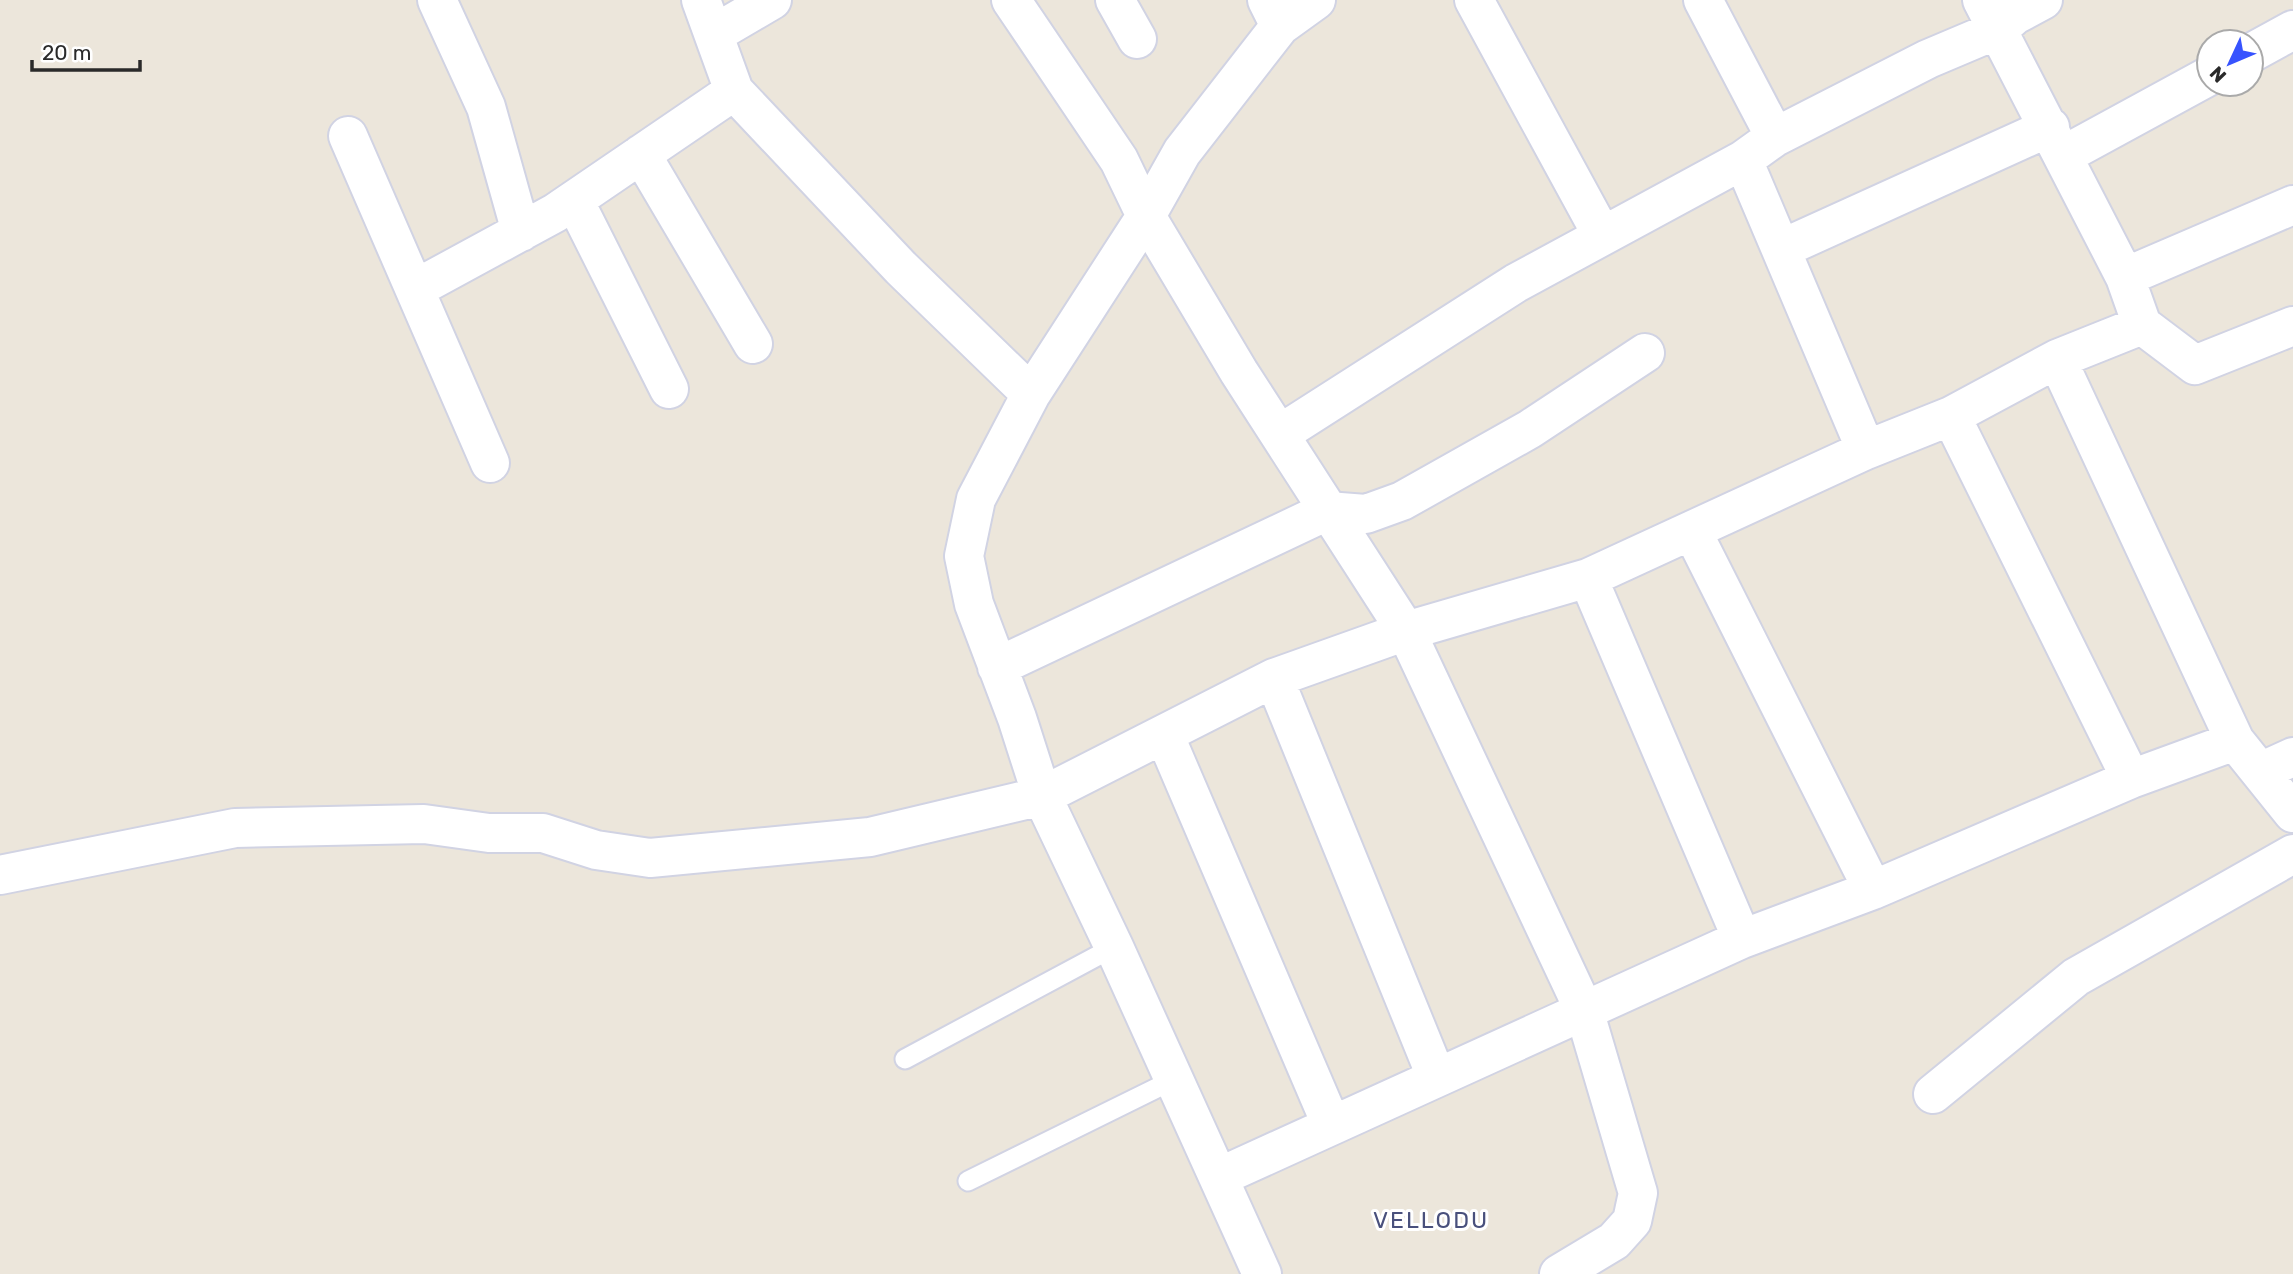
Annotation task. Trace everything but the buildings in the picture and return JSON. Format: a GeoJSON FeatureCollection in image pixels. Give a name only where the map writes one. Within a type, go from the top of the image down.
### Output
{"type":"FeatureCollection","features":[{"type":"Feature","properties":{"kind":"street"},"geometry":{"type":"LineString","coordinates":[[437,0],[486,107],[521,232]]}},
{"type":"Feature","properties":{"kind":"street"},"geometry":{"type":"LineString","coordinates":[[772,0],[707,17],[734,91],[901,268],[1031,394]]}},
{"type":"Feature","properties":{"kind":"street"},"geometry":{"type":"LineString","coordinates":[[1011,0],[1119,160],[1146,216],[1328,511],[1406,631],[1584,1010],[1638,1193],[1632,1221],[1614,1241],[1559,1274]]}},
{"type":"Feature","properties":{"kind":"street"},"geometry":{"type":"LineString","coordinates":[[1115,0],[1137,39]]}},
{"type":"Feature","properties":{"kind":"street"},"geometry":{"type":"LineString","coordinates":[[1262,1274],[1175,1079],[1042,796],[974,604],[964,556],[976,499],[1031,394],[1146,216],[1182,152],[1273,13],[1316,0]]}},
{"type":"Feature","properties":{"kind":"street"},"geometry":{"type":"LineString","coordinates":[[1474,0],[1602,235]]}},
{"type":"Feature","properties":{"kind":"street"},"geometry":{"type":"LineString","coordinates":[[1703,0],[1775,137]]}},
{"type":"Feature","properties":{"kind":"street"},"geometry":{"type":"LineString","coordinates":[[1280,434],[1517,283],[1743,160],[1775,137],[1928,59],[1990,15],[2015,15],[2043,0]]}},
{"type":"Feature","properties":{"kind":"street"},"geometry":{"type":"LineString","coordinates":[[1990,15],[2125,278],[2142,325],[2195,365],[2293,326]]}},
{"type":"Feature","properties":{"kind":"street"},"geometry":{"type":"LineString","coordinates":[[2265,45],[2293,30]]}},
{"type":"Feature","properties":{"kind":"street"},"geometry":{"type":"LineString","coordinates":[[1781,249],[2057,141],[2195,82]]}},
{"type":"Feature","properties":{"kind":"street"},"geometry":{"type":"LineString","coordinates":[[415,289],[574,201],[734,91]]}},
{"type":"Feature","properties":{"kind":"street"},"geometry":{"type":"LineString","coordinates":[[348,135],[490,463]]}},
{"type":"Feature","properties":{"kind":"street"},"geometry":{"type":"LineString","coordinates":[[641,154],[753,344]]}},
{"type":"Feature","properties":{"kind":"street"},"geometry":{"type":"LineString","coordinates":[[1743,160],[1866,450]]}},
{"type":"Feature","properties":{"kind":"street"},"geometry":{"type":"LineString","coordinates":[[574,201],[669,389]]}},
{"type":"Feature","properties":{"kind":"street"},"geometry":{"type":"LineString","coordinates":[[2125,278],[2293,205]]}},
{"type":"Feature","properties":{"kind":"street"},"geometry":{"type":"LineString","coordinates":[[0,876],[66,859],[235,828],[424,824],[489,833],[543,833],[596,850],[650,858],[870,837],[1042,796],[1274,678],[1406,631],[1588,578],[1866,450],[1951,416],[2057,359],[2142,325]]}},
{"type":"Feature","properties":{"kind":"street"},"geometry":{"type":"LineString","coordinates":[[997,667],[1328,511],[1366,514],[1402,501],[1530,429],[1645,353]]}},
{"type":"Feature","properties":{"kind":"street"},"geometry":{"type":"LineString","coordinates":[[2057,359],[2235,741],[2277,765],[2293,813]]}},
{"type":"Feature","properties":{"kind":"street"},"geometry":{"type":"LineString","coordinates":[[1951,416],[2131,779]]}},
{"type":"Feature","properties":{"kind":"street"},"geometry":{"type":"LineString","coordinates":[[1692,531],[1873,890]]}},
{"type":"Feature","properties":{"kind":"street"},"geometry":{"type":"LineString","coordinates":[[1588,578],[1742,939]]}},
{"type":"Feature","properties":{"kind":"street"},"geometry":{"type":"LineString","coordinates":[[1274,678],[1436,1076]]}},
{"type":"Feature","properties":{"kind":"street"},"geometry":{"type":"LineString","coordinates":[[1164,734],[1331,1124]]}},
{"type":"Feature","properties":{"kind":"street"},"geometry":{"type":"LineString","coordinates":[[1219,1177],[1742,939],[1873,890],[2131,779],[2235,741]]}},
{"type":"Feature","properties":{"kind":"street"},"geometry":{"type":"LineString","coordinates":[[1933,1094],[2076,978],[2293,854]]}},
{"type":"Feature","properties":{"kind":"lane"},"geometry":{"type":"LineString","coordinates":[[905,1059],[1114,947]]}},
{"type":"Feature","properties":{"kind":"lane"},"geometry":{"type":"LineString","coordinates":[[968,1181],[1175,1079]]}},
{"type":"Feature","properties":{"kind":"district","name":"VELLODU"},"geometry":{"type":"Point","coordinates":[1431,1220]}}]}
